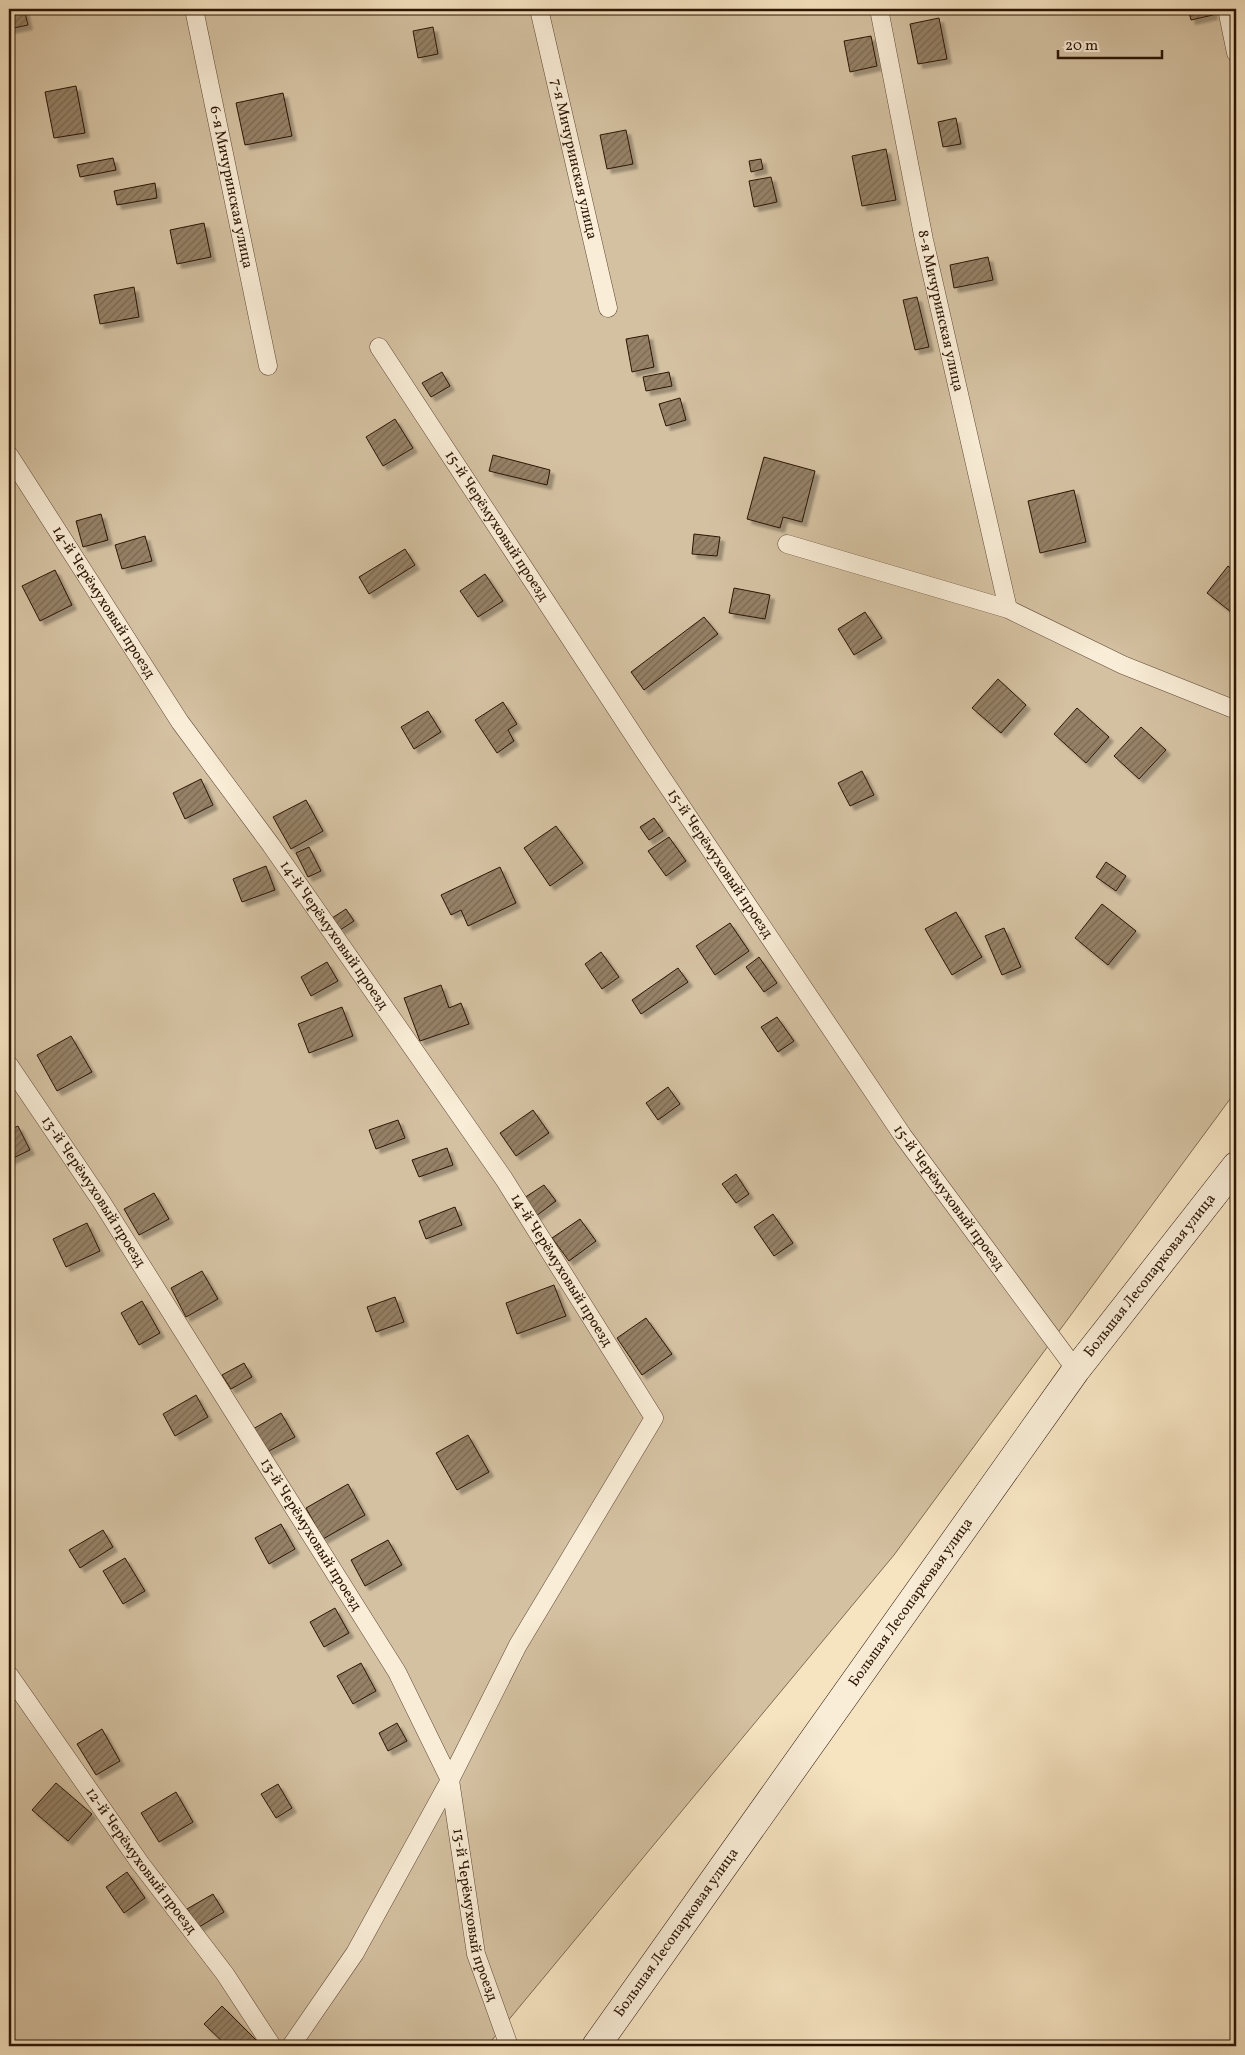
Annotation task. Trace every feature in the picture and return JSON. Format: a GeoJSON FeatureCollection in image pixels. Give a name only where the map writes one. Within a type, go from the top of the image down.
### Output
{"type":"FeatureCollection","features":[{"type":"Feature","properties":{"kind":"main road","name":"Большая Лесопарковая улица"},"geometry":{"type":"LineString","coordinates":[[596,2046],[1076,1370],[1236,1166]]}},
{"type":"Feature","properties":{"kind":"lane","name":"6-я Мичуринская улица"},"geometry":{"type":"LineString","coordinates":[[194,9],[268,366]]}},
{"type":"Feature","properties":{"kind":"lane","name":"7-я Мичуринская улица"},"geometry":{"type":"LineString","coordinates":[[538,9],[608,308]]}},
{"type":"Feature","properties":{"kind":"lane","name":"8-я Мичуринская улица"},"geometry":{"type":"LineString","coordinates":[[879,9],[924,240],[1008,609]]}},
{"type":"Feature","properties":{"kind":"lane"},"geometry":{"type":"LineString","coordinates":[[1227,9],[1236,53]]}},
{"type":"Feature","properties":{"kind":"lane","name":"15-й Черёмуховый проезд"},"geometry":{"type":"LineString","coordinates":[[379,347],[638,743],[903,1136],[1076,1370]]}},
{"type":"Feature","properties":{"kind":"lane","name":"14-й Черёмуховый проезд"},"geometry":{"type":"LineString","coordinates":[[9,455],[180,722],[271,844],[504,1179],[654,1418],[518,1645],[450,1780]]}},
{"type":"Feature","properties":{"kind":"lane"},"geometry":{"type":"LineString","coordinates":[[787,544],[1008,609],[1123,665],[1236,710]]}},
{"type":"Feature","properties":{"kind":"lane","name":"13-й Черёмуховый проезд"},"geometry":{"type":"LineString","coordinates":[[9,1065],[101,1201],[397,1672],[450,1780],[476,1954],[509,2046]]}},
{"type":"Feature","properties":{"kind":"lane","name":"12-й Черёмуховый проезд"},"geometry":{"type":"LineString","coordinates":[[9,1675],[140,1863],[225,1974],[272,2046]]}},
{"type":"Feature","properties":{"kind":"lane"},"geometry":{"type":"LineString","coordinates":[[291,2046],[355,1953],[450,1780]]}},
{"type":"Feature","properties":{"kind":"shaded area"},"geometry":{"type":"Polygon","coordinates":[[[9,9],[1236,9],[1236,1091],[894,1555],[487,2046],[9,2046],[9,9]]]}},
{"type":"Feature","properties":{"kind":"building"},"geometry":{"type":"Polygon","coordinates":[[[9,9],[24,9],[28,25],[9,29],[9,9]]]}},
{"type":"Feature","properties":{"kind":"building"},"geometry":{"type":"Polygon","coordinates":[[[1188,9],[1212,9],[1213,15],[1191,20],[1188,9]]]}},
{"type":"Feature","properties":{"kind":"building"},"geometry":{"type":"Polygon","coordinates":[[[939,18],[947,59],[918,64],[910,24],[939,18]]]}},
{"type":"Feature","properties":{"kind":"building"},"geometry":{"type":"Polygon","coordinates":[[[433,27],[438,54],[418,58],[413,31],[433,27]]]}},
{"type":"Feature","properties":{"kind":"building"},"geometry":{"type":"Polygon","coordinates":[[[871,36],[877,66],[850,72],[844,41],[871,36]]]}},
{"type":"Feature","properties":{"kind":"building"},"geometry":{"type":"Polygon","coordinates":[[[76,86],[85,133],[54,138],[45,92],[76,86]]]}},
{"type":"Feature","properties":{"kind":"building"},"geometry":{"type":"Polygon","coordinates":[[[283,93],[292,136],[245,145],[236,103],[283,93]]]}},
{"type":"Feature","properties":{"kind":"building"},"geometry":{"type":"Polygon","coordinates":[[[956,118],[961,144],[943,147],[938,122],[956,118]]]}},
{"type":"Feature","properties":{"kind":"building"},"geometry":{"type":"Polygon","coordinates":[[[626,130],[633,164],[607,169],[600,135],[626,130]]]}},
{"type":"Feature","properties":{"kind":"building"},"geometry":{"type":"Polygon","coordinates":[[[886,149],[896,200],[862,206],[852,156],[886,149]]]}},
{"type":"Feature","properties":{"kind":"building"},"geometry":{"type":"Polygon","coordinates":[[[113,158],[116,170],[80,177],[77,165],[113,158]]]}},
{"type":"Feature","properties":{"kind":"building"},"geometry":{"type":"Polygon","coordinates":[[[761,159],[763,169],[751,172],[749,161],[761,159]]]}},
{"type":"Feature","properties":{"kind":"building"},"geometry":{"type":"Polygon","coordinates":[[[771,177],[777,202],[754,207],[749,181],[771,177]]]}},
{"type":"Feature","properties":{"kind":"building"},"geometry":{"type":"Polygon","coordinates":[[[155,183],[157,198],[117,205],[114,191],[155,183]]]}},
{"type":"Feature","properties":{"kind":"building"},"geometry":{"type":"Polygon","coordinates":[[[204,223],[211,257],[177,264],[170,230],[204,223]]]}},
{"type":"Feature","properties":{"kind":"building"},"geometry":{"type":"Polygon","coordinates":[[[988,257],[993,280],[954,288],[950,265],[988,257]]]}},
{"type":"Feature","properties":{"kind":"building"},"geometry":{"type":"Polygon","coordinates":[[[134,287],[139,317],[100,324],[94,295],[134,287]]]}},
{"type":"Feature","properties":{"kind":"building"},"geometry":{"type":"Polygon","coordinates":[[[917,297],[929,347],[915,350],[903,300],[917,297]]]}},
{"type":"Feature","properties":{"kind":"building"},"geometry":{"type":"Polygon","coordinates":[[[648,335],[654,367],[632,372],[626,339],[648,335]]]}},
{"type":"Feature","properties":{"kind":"building"},"geometry":{"type":"Polygon","coordinates":[[[442,372],[450,386],[431,397],[422,383],[442,372]]]}},
{"type":"Feature","properties":{"kind":"building"},"geometry":{"type":"Polygon","coordinates":[[[669,372],[672,386],[646,391],[643,377],[669,372]]]}},
{"type":"Feature","properties":{"kind":"building"},"geometry":{"type":"Polygon","coordinates":[[[680,398],[686,420],[666,426],[659,404],[680,398]]]}},
{"type":"Feature","properties":{"kind":"building"},"geometry":{"type":"Polygon","coordinates":[[[395,419],[413,448],[383,466],[366,437],[395,419]]]}},
{"type":"Feature","properties":{"kind":"building"},"geometry":{"type":"Polygon","coordinates":[[[493,455],[550,470],[547,485],[489,471],[493,455]]]}},
{"type":"Feature","properties":{"kind":"building"},"geometry":{"type":"Polygon","coordinates":[[[764,457],[815,471],[802,522],[783,517],[780,528],[747,519],[764,457]]]}},
{"type":"Feature","properties":{"kind":"building"},"geometry":{"type":"Polygon","coordinates":[[[1074,490],[1086,542],[1040,553],[1028,501],[1074,490]]]}},
{"type":"Feature","properties":{"kind":"building"},"geometry":{"type":"Polygon","coordinates":[[[101,514],[108,540],[83,547],[76,521],[101,514]]]}},
{"type":"Feature","properties":{"kind":"building"},"geometry":{"type":"Polygon","coordinates":[[[694,534],[720,537],[717,556],[692,554],[694,534]]]}},
{"type":"Feature","properties":{"kind":"building"},"geometry":{"type":"Polygon","coordinates":[[[145,536],[152,561],[122,569],[115,545],[145,536]]]}},
{"type":"Feature","properties":{"kind":"building"},"geometry":{"type":"Polygon","coordinates":[[[405,549],[415,565],[369,594],[359,577],[405,549]]]}},
{"type":"Feature","properties":{"kind":"building"},"geometry":{"type":"Polygon","coordinates":[[[1228,566],[1236,573],[1236,605],[1231,612],[1207,593],[1228,566]]]}},
{"type":"Feature","properties":{"kind":"building"},"geometry":{"type":"Polygon","coordinates":[[[55,570],[72,605],[40,621],[22,586],[55,570]]]}},
{"type":"Feature","properties":{"kind":"building"},"geometry":{"type":"Polygon","coordinates":[[[485,574],[503,601],[478,617],[460,591],[485,574]]]}},
{"type":"Feature","properties":{"kind":"building"},"geometry":{"type":"Polygon","coordinates":[[[734,588],[770,595],[765,619],[729,613],[734,588]]]}},
{"type":"Feature","properties":{"kind":"building"},"geometry":{"type":"Polygon","coordinates":[[[865,612],[882,638],[854,655],[838,629],[865,612]]]}},
{"type":"Feature","properties":{"kind":"building"},"geometry":{"type":"Polygon","coordinates":[[[704,617],[718,634],[644,690],[631,672],[704,617]]]}},
{"type":"Feature","properties":{"kind":"building"},"geometry":{"type":"Polygon","coordinates":[[[998,679],[1026,705],[1001,733],[972,708],[998,679]]]}},
{"type":"Feature","properties":{"kind":"building"},"geometry":{"type":"Polygon","coordinates":[[[503,702],[517,724],[508,730],[514,741],[497,753],[475,720],[503,702]]]}},
{"type":"Feature","properties":{"kind":"building"},"geometry":{"type":"Polygon","coordinates":[[[1077,708],[1109,737],[1086,763],[1054,734],[1077,708]]]}},
{"type":"Feature","properties":{"kind":"building"},"geometry":{"type":"Polygon","coordinates":[[[428,711],[441,732],[414,749],[401,727],[428,711]]]}},
{"type":"Feature","properties":{"kind":"building"},"geometry":{"type":"Polygon","coordinates":[[[1141,727],[1166,750],[1139,779],[1114,756],[1141,727]]]}},
{"type":"Feature","properties":{"kind":"building"},"geometry":{"type":"Polygon","coordinates":[[[862,771],[874,795],[850,806],[838,783],[862,771]]]}},
{"type":"Feature","properties":{"kind":"building"},"geometry":{"type":"Polygon","coordinates":[[[201,779],[213,805],[185,819],[173,793],[201,779]]]}},
{"type":"Feature","properties":{"kind":"building"},"geometry":{"type":"Polygon","coordinates":[[[306,800],[323,831],[291,849],[273,817],[306,800]]]}},
{"type":"Feature","properties":{"kind":"building"},"geometry":{"type":"Polygon","coordinates":[[[654,818],[663,831],[649,840],[640,827],[654,818]]]}},
{"type":"Feature","properties":{"kind":"building"},"geometry":{"type":"Polygon","coordinates":[[[556,826],[583,863],[550,886],[524,848],[556,826]]]}},
{"type":"Feature","properties":{"kind":"building"},"geometry":{"type":"Polygon","coordinates":[[[669,837],[686,861],[666,876],[648,851],[669,837]]]}},
{"type":"Feature","properties":{"kind":"building"},"geometry":{"type":"Polygon","coordinates":[[[309,847],[321,871],[308,877],[296,853],[309,847]]]}},
{"type":"Feature","properties":{"kind":"building"},"geometry":{"type":"Polygon","coordinates":[[[1106,862],[1126,876],[1116,891],[1096,877],[1106,862]]]}},
{"type":"Feature","properties":{"kind":"building"},"geometry":{"type":"Polygon","coordinates":[[[266,866],[275,890],[242,902],[233,879],[266,866]]]}},
{"type":"Feature","properties":{"kind":"building"},"geometry":{"type":"Polygon","coordinates":[[[500,867],[516,903],[468,926],[461,910],[451,915],[441,895],[500,867]]]}},
{"type":"Feature","properties":{"kind":"building"},"geometry":{"type":"Polygon","coordinates":[[[1102,904],[1136,931],[1108,965],[1075,938],[1102,904]]]}},
{"type":"Feature","properties":{"kind":"building"},"geometry":{"type":"Polygon","coordinates":[[[346,909],[354,921],[340,930],[332,918],[346,909]]]}},
{"type":"Feature","properties":{"kind":"building"},"geometry":{"type":"Polygon","coordinates":[[[956,912],[982,957],[952,975],[925,929],[956,912]]]}},
{"type":"Feature","properties":{"kind":"building"},"geometry":{"type":"Polygon","coordinates":[[[730,923],[749,951],[715,975],[696,946],[730,923]]]}},
{"type":"Feature","properties":{"kind":"building"},"geometry":{"type":"Polygon","coordinates":[[[1004,928],[1021,967],[1002,975],[985,936],[1004,928]]]}},
{"type":"Feature","properties":{"kind":"building"},"geometry":{"type":"Polygon","coordinates":[[[601,952],[619,977],[602,989],[585,964],[601,952]]]}},
{"type":"Feature","properties":{"kind":"building"},"geometry":{"type":"Polygon","coordinates":[[[759,957],[777,983],[764,992],[746,967],[759,957]]]}},
{"type":"Feature","properties":{"kind":"building"},"geometry":{"type":"Polygon","coordinates":[[[327,962],[338,981],[311,996],[301,977],[327,962]]]}},
{"type":"Feature","properties":{"kind":"building"},"geometry":{"type":"Polygon","coordinates":[[[678,968],[688,982],[641,1014],[632,1000],[678,968]]]}},
{"type":"Feature","properties":{"kind":"building"},"geometry":{"type":"Polygon","coordinates":[[[441,985],[449,1008],[461,1003],[469,1024],[420,1041],[404,998],[441,985]]]}},
{"type":"Feature","properties":{"kind":"building"},"geometry":{"type":"Polygon","coordinates":[[[342,1007],[353,1036],[309,1053],[298,1024],[342,1007]]]}},
{"type":"Feature","properties":{"kind":"building"},"geometry":{"type":"Polygon","coordinates":[[[777,1017],[794,1041],[778,1052],[761,1027],[777,1017]]]}},
{"type":"Feature","properties":{"kind":"building"},"geometry":{"type":"Polygon","coordinates":[[[71,1036],[92,1072],[57,1091],[37,1055],[71,1036]]]}},
{"type":"Feature","properties":{"kind":"building"},"geometry":{"type":"Polygon","coordinates":[[[668,1087],[680,1104],[658,1120],[646,1103],[668,1087]]]}},
{"type":"Feature","properties":{"kind":"building"},"geometry":{"type":"Polygon","coordinates":[[[533,1110],[549,1133],[516,1156],[500,1133],[533,1110]]]}},
{"type":"Feature","properties":{"kind":"building"},"geometry":{"type":"Polygon","coordinates":[[[398,1120],[405,1138],[376,1149],[369,1130],[398,1120]]]}},
{"type":"Feature","properties":{"kind":"building"},"geometry":{"type":"Polygon","coordinates":[[[18,1126],[30,1150],[9,1160],[9,1130],[18,1126]]]}},
{"type":"Feature","properties":{"kind":"building"},"geometry":{"type":"Polygon","coordinates":[[[447,1148],[453,1165],[419,1177],[412,1160],[447,1148]]]}},
{"type":"Feature","properties":{"kind":"building"},"geometry":{"type":"Polygon","coordinates":[[[736,1174],[749,1194],[736,1203],[722,1184],[736,1174]]]}},
{"type":"Feature","properties":{"kind":"building"},"geometry":{"type":"Polygon","coordinates":[[[544,1185],[556,1201],[536,1216],[524,1198],[544,1185]]]}},
{"type":"Feature","properties":{"kind":"building"},"geometry":{"type":"Polygon","coordinates":[[[154,1193],[169,1219],[139,1235],[124,1209],[154,1193]]]}},
{"type":"Feature","properties":{"kind":"building"},"geometry":{"type":"Polygon","coordinates":[[[455,1207],[462,1225],[426,1239],[419,1221],[455,1207]]]}},
{"type":"Feature","properties":{"kind":"building"},"geometry":{"type":"Polygon","coordinates":[[[773,1214],[793,1243],[774,1256],[754,1227],[773,1214]]]}},
{"type":"Feature","properties":{"kind":"building"},"geometry":{"type":"Polygon","coordinates":[[[580,1219],[596,1241],[569,1261],[552,1238],[580,1219]]]}},
{"type":"Feature","properties":{"kind":"building"},"geometry":{"type":"Polygon","coordinates":[[[87,1223],[100,1251],[66,1267],[53,1239],[87,1223]]]}},
{"type":"Feature","properties":{"kind":"building"},"geometry":{"type":"Polygon","coordinates":[[[202,1271],[218,1299],[186,1317],[171,1288],[202,1271]]]}},
{"type":"Feature","properties":{"kind":"building"},"geometry":{"type":"Polygon","coordinates":[[[554,1285],[566,1316],[517,1334],[506,1303],[554,1285]]]}},
{"type":"Feature","properties":{"kind":"building"},"geometry":{"type":"Polygon","coordinates":[[[395,1297],[404,1322],[376,1332],[367,1307],[395,1297]]]}},
{"type":"Feature","properties":{"kind":"building"},"geometry":{"type":"Polygon","coordinates":[[[142,1301],[160,1333],[139,1345],[121,1313],[142,1301]]]}},
{"type":"Feature","properties":{"kind":"building"},"geometry":{"type":"Polygon","coordinates":[[[646,1318],[672,1354],[642,1375],[617,1338],[646,1318]]]}},
{"type":"Feature","properties":{"kind":"building"},"geometry":{"type":"Polygon","coordinates":[[[244,1363],[252,1377],[231,1389],[222,1375],[244,1363]]]}},
{"type":"Feature","properties":{"kind":"building"},"geometry":{"type":"Polygon","coordinates":[[[196,1395],[208,1417],[175,1436],[163,1414],[196,1395]]]}},
{"type":"Feature","properties":{"kind":"building"},"geometry":{"type":"Polygon","coordinates":[[[281,1413],[295,1437],[267,1452],[253,1429],[281,1413]]]}},
{"type":"Feature","properties":{"kind":"building"},"geometry":{"type":"Polygon","coordinates":[[[468,1435],[489,1472],[457,1490],[436,1453],[468,1435]]]}},
{"type":"Feature","properties":{"kind":"building"},"geometry":{"type":"Polygon","coordinates":[[[348,1484],[365,1515],[323,1539],[306,1508],[348,1484]]]}},
{"type":"Feature","properties":{"kind":"building"},"geometry":{"type":"Polygon","coordinates":[[[281,1524],[295,1549],[269,1564],[255,1538],[281,1524]]]}},
{"type":"Feature","properties":{"kind":"building"},"geometry":{"type":"Polygon","coordinates":[[[103,1530],[113,1547],[80,1568],[69,1550],[103,1530]]]}},
{"type":"Feature","properties":{"kind":"building"},"geometry":{"type":"Polygon","coordinates":[[[388,1540],[402,1565],[365,1586],[351,1560],[388,1540]]]}},
{"type":"Feature","properties":{"kind":"building"},"geometry":{"type":"Polygon","coordinates":[[[125,1558],[145,1591],[123,1604],[103,1571],[125,1558]]]}},
{"type":"Feature","properties":{"kind":"building"},"geometry":{"type":"Polygon","coordinates":[[[335,1608],[349,1633],[324,1647],[310,1622],[335,1608]]]}},
{"type":"Feature","properties":{"kind":"building"},"geometry":{"type":"Polygon","coordinates":[[[361,1663],[376,1691],[353,1704],[337,1676],[361,1663]]]}},
{"type":"Feature","properties":{"kind":"building"},"geometry":{"type":"Polygon","coordinates":[[[397,1723],[407,1741],[388,1751],[379,1733],[397,1723]]]}},
{"type":"Feature","properties":{"kind":"building"},"geometry":{"type":"Polygon","coordinates":[[[102,1729],[120,1761],[96,1775],[77,1744],[102,1729]]]}},
{"type":"Feature","properties":{"kind":"building"},"geometry":{"type":"Polygon","coordinates":[[[56,1783],[92,1814],[68,1841],[32,1810],[56,1783]]]}},
{"type":"Feature","properties":{"kind":"building"},"geometry":{"type":"Polygon","coordinates":[[[278,1784],[292,1808],[276,1818],[261,1794],[278,1784]]]}},
{"type":"Feature","properties":{"kind":"building"},"geometry":{"type":"Polygon","coordinates":[[[176,1792],[193,1822],[159,1842],[141,1813],[176,1792]]]}},
{"type":"Feature","properties":{"kind":"building"},"geometry":{"type":"Polygon","coordinates":[[[127,1872],[145,1898],[124,1913],[106,1887],[127,1872]]]}},
{"type":"Feature","properties":{"kind":"building"},"geometry":{"type":"Polygon","coordinates":[[[213,1894],[224,1912],[199,1927],[187,1909],[213,1894]]]}},
{"type":"Feature","properties":{"kind":"building"},"geometry":{"type":"Polygon","coordinates":[[[222,2006],[258,2042],[254,2046],[227,2046],[204,2024],[222,2006]]]}}]}
